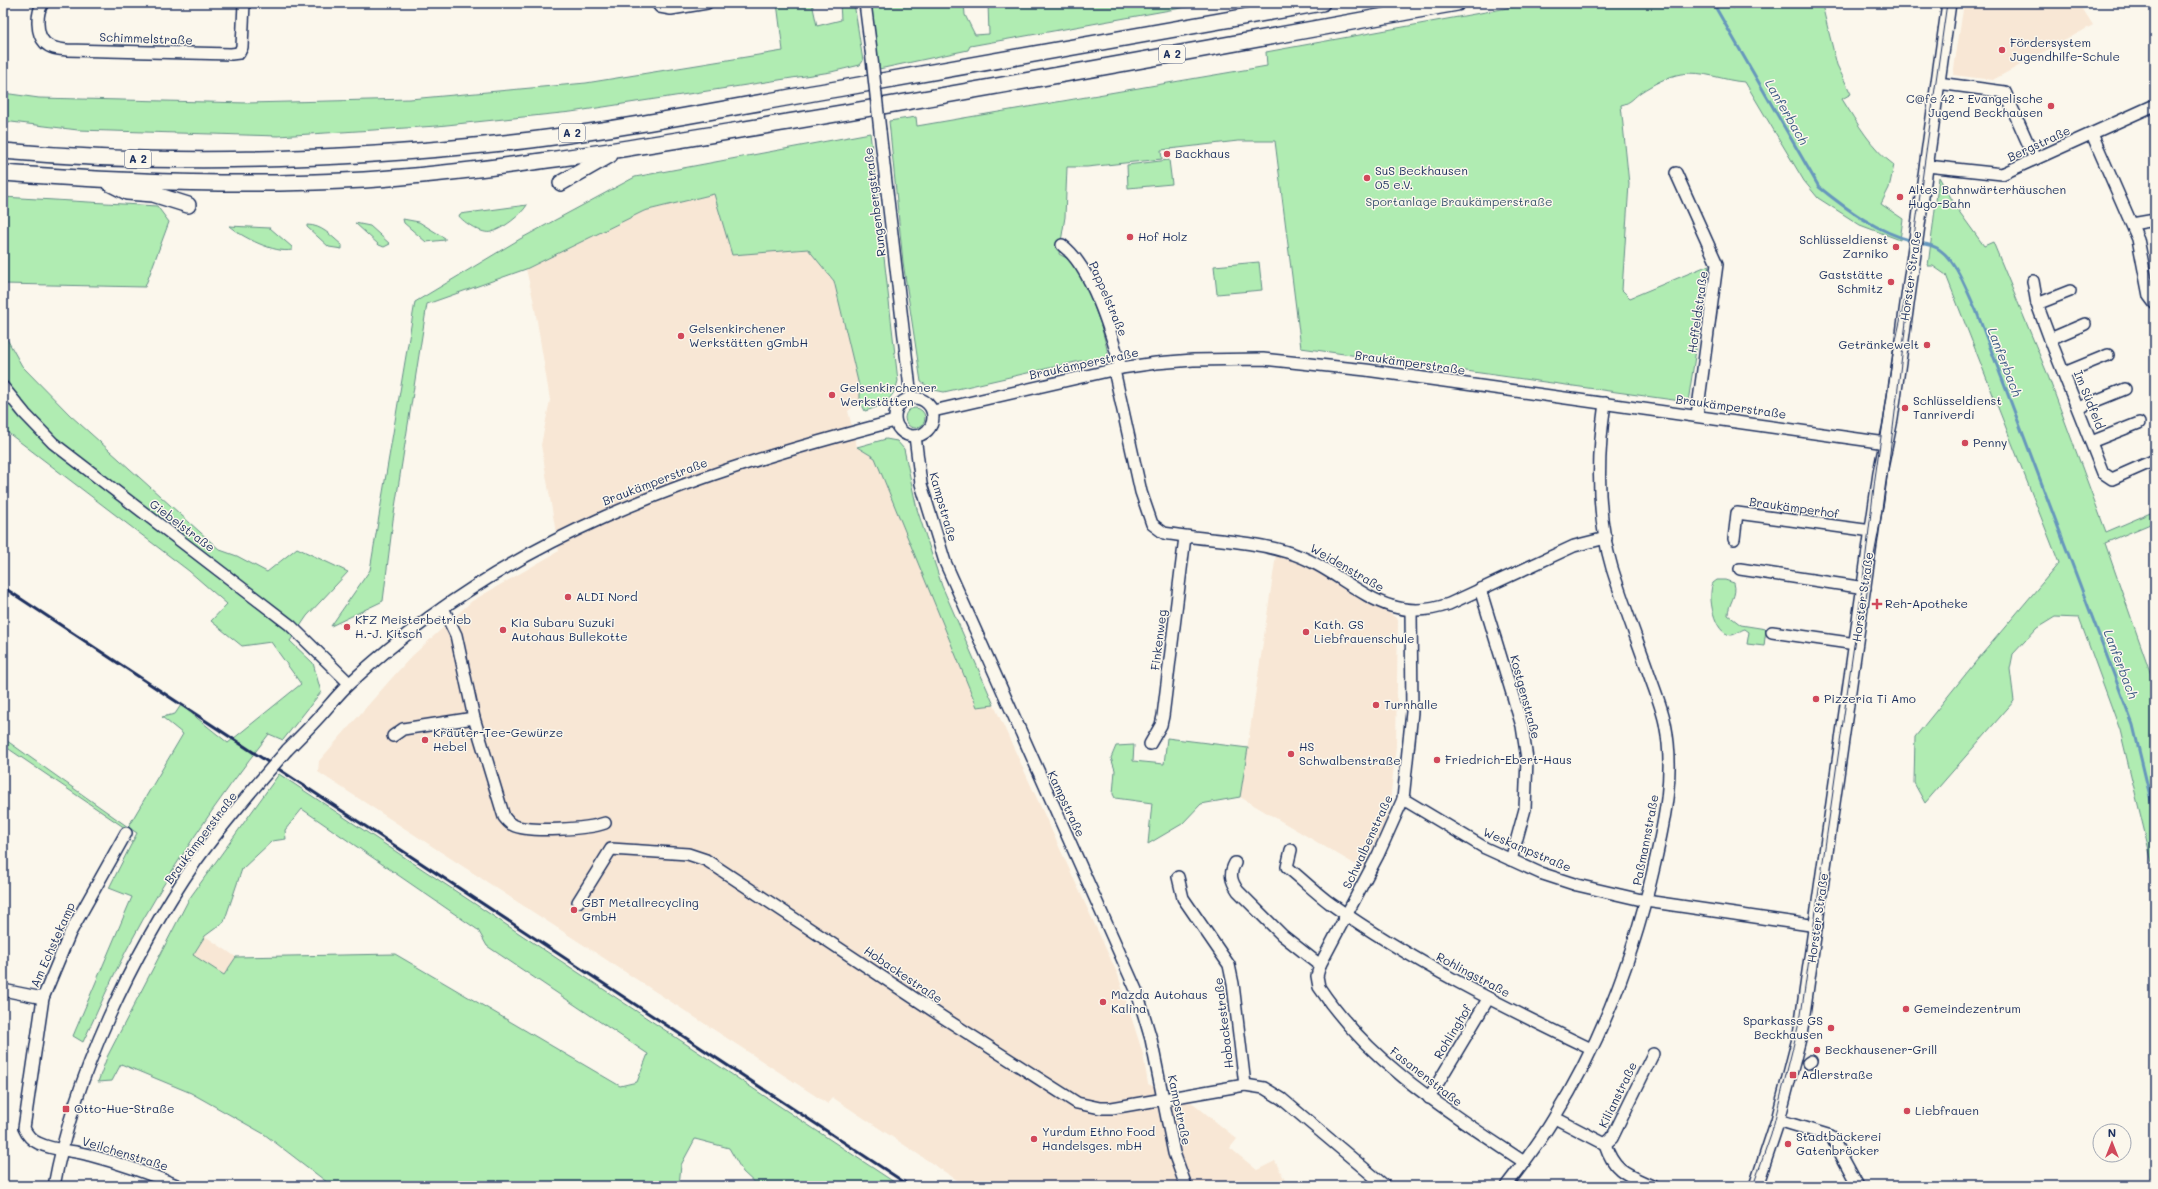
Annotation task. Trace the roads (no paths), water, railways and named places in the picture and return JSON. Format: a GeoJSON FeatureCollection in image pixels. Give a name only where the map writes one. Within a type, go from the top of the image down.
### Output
{"type":"FeatureCollection","features":[{"type":"Feature","properties":{"kind":"highway","name":"A 2"},"geometry":{"type":"LineString","coordinates":[[3,151],[81,158],[274,160],[443,149],[534,139],[667,118],[1322,3]]}},
{"type":"Feature","properties":{"kind":"highway","name":"A 2"},"geometry":{"type":"LineString","coordinates":[[3,173],[103,180],[193,184],[365,180],[450,172],[619,150],[887,105],[1456,3]]}},
{"type":"Feature","properties":{"kind":"highway"},"geometry":{"type":"LineString","coordinates":[[561,183],[619,150]]}},
{"type":"Feature","properties":{"kind":"highway"},"geometry":{"type":"LineString","coordinates":[[103,180],[127,192],[153,194],[188,205]]}},
{"type":"Feature","properties":{"kind":"main road","name":"Horster Straße"},"geometry":{"type":"LineString","coordinates":[[1756,1186],[1778,1120],[1800,1035],[1817,926],[1872,531],[1918,224],[1949,3]]}},
{"type":"Feature","properties":{"kind":"street","name":"Schimmelstraße"},"geometry":{"type":"LineString","coordinates":[[43,3],[39,8],[38,28],[44,43],[53,48],[67,50],[231,54],[239,53],[242,47],[244,3]]}},
{"type":"Feature","properties":{"kind":"street"},"geometry":{"type":"LineString","coordinates":[[657,3],[660,7],[671,9],[707,3]]}},
{"type":"Feature","properties":{"kind":"street","name":"Rungenbergstraße"},"geometry":{"type":"LineString","coordinates":[[865,3],[911,397]]}},
{"type":"Feature","properties":{"kind":"street"},"geometry":{"type":"LineString","coordinates":[[1938,83],[2005,92],[2035,159]]}},
{"type":"Feature","properties":{"kind":"street","name":"Bergstraße"},"geometry":{"type":"LineString","coordinates":[[1926,166],[2002,174],[2155,105]]}},
{"type":"Feature","properties":{"kind":"street"},"geometry":{"type":"LineString","coordinates":[[2092,134],[2132,224],[2143,255],[2149,296],[2155,304]]}},
{"type":"Feature","properties":{"kind":"street","name":"Hoffeldstraße"},"geometry":{"type":"LineString","coordinates":[[1676,173],[1717,264],[1697,415]]}},
{"type":"Feature","properties":{"kind":"street"},"geometry":{"type":"LineString","coordinates":[[2132,224],[2155,220]]}},
{"type":"Feature","properties":{"kind":"street","name":"Pappelstraße"},"geometry":{"type":"LineString","coordinates":[[1062,245],[1071,252],[1083,269],[1108,324],[1118,369]]}},
{"type":"Feature","properties":{"kind":"street","name":"Im Südfeld"},"geometry":{"type":"LineString","coordinates":[[2033,281],[2037,304],[2103,473],[2112,479],[2155,460]]}},
{"type":"Feature","properties":{"kind":"street"},"geometry":{"type":"LineString","coordinates":[[2037,304],[2070,291]]}},
{"type":"Feature","properties":{"kind":"street"},"geometry":{"type":"LineString","coordinates":[[2050,338],[2085,324]]}},
{"type":"Feature","properties":{"kind":"street"},"geometry":{"type":"LineString","coordinates":[[2064,373],[2108,356]]}},
{"type":"Feature","properties":{"kind":"street","name":"Braukämperstraße"},"geometry":{"type":"LineString","coordinates":[[933,411],[1118,369],[1193,360],[1286,360],[1697,415],[1886,443]]}},
{"type":"Feature","properties":{"kind":"street","name":"Weidenstraße"},"geometry":{"type":"LineString","coordinates":[[1118,369],[1136,472],[1152,524],[1164,533],[1185,537],[1271,547],[1289,552],[1307,558],[1371,599],[1391,607],[1411,611],[1440,607],[1574,546],[1606,538]]}},
{"type":"Feature","properties":{"kind":"street","name":"Giebelstraße"},"geometry":{"type":"LineString","coordinates":[[3,387],[25,414],[53,443],[279,616],[348,684]]}},
{"type":"Feature","properties":{"kind":"street"},"geometry":{"type":"LineString","coordinates":[[2078,408],[2125,389]]}},
{"type":"Feature","properties":{"kind":"street"},"geometry":{"type":"LineString","coordinates":[[911,397],[918,397],[926,401],[933,411],[932,425],[928,430],[915,436],[908,435],[900,431],[895,421],[897,407],[903,400],[911,397]]}},
{"type":"Feature","properties":{"kind":"street","name":"Paßmannstraße"},"geometry":{"type":"LineString","coordinates":[[1506,1186],[1555,1118],[1591,1049],[1624,970],[1637,936],[1646,900],[1664,824],[1669,786],[1668,739],[1661,709],[1612,566],[1601,512],[1599,474],[1600,444],[1605,403]]}},
{"type":"Feature","properties":{"kind":"street","name":"Braukämperstraße"},"geometry":{"type":"LineString","coordinates":[[54,1186],[62,1150],[79,1092],[98,1045],[123,990],[171,900],[197,861],[260,781],[348,684],[410,632],[443,608],[513,562],[566,533],[625,506],[756,460],[895,421]]}},
{"type":"Feature","properties":{"kind":"street"},"geometry":{"type":"LineString","coordinates":[[2091,442],[2138,423]]}},
{"type":"Feature","properties":{"kind":"street","name":"Kampstraße"},"geometry":{"type":"LineString","coordinates":[[915,436],[921,484],[945,562],[1137,992],[1151,1039],[1174,1153],[1186,1186]]}},
{"type":"Feature","properties":{"kind":"street","name":"Braukämperhof"},"geometry":{"type":"LineString","coordinates":[[1734,539],[1737,513],[1872,531]]}},
{"type":"Feature","properties":{"kind":"street","name":"Finkenweg"},"geometry":{"type":"LineString","coordinates":[[1150,744],[1161,726],[1163,716],[1185,537]]}},
{"type":"Feature","properties":{"kind":"street"},"geometry":{"type":"LineString","coordinates":[[1740,569],[1865,588]]}},
{"type":"Feature","properties":{"kind":"street","name":"Kostgenstraße"},"geometry":{"type":"LineString","coordinates":[[1480,590],[1522,726],[1527,758],[1525,810],[1511,860]]}},
{"type":"Feature","properties":{"kind":"street"},"geometry":{"type":"LineString","coordinates":[[443,608],[456,635],[474,718],[504,817],[512,825],[528,829],[590,828],[605,824]]}},
{"type":"Feature","properties":{"kind":"street","name":"Schwalbenstraße"},"geometry":{"type":"LineString","coordinates":[[1326,998],[1319,987],[1317,976],[1320,965],[1348,914],[1403,799],[1412,712],[1411,611]]}},
{"type":"Feature","properties":{"kind":"street"},"geometry":{"type":"LineString","coordinates":[[1772,632],[1856,644]]}},
{"type":"Feature","properties":{"kind":"street"},"geometry":{"type":"LineString","coordinates":[[393,736],[403,730],[474,718]]}},
{"type":"Feature","properties":{"kind":"street","name":"Weskampstraße"},"geometry":{"type":"LineString","coordinates":[[1403,799],[1466,837],[1511,860],[1577,885],[1646,900],[1817,926]]}},
{"type":"Feature","properties":{"kind":"street","name":"Am Echstekamp"},"geometry":{"type":"LineString","coordinates":[[62,1150],[38,1143],[28,1137],[24,1128],[43,998],[70,933],[126,833]]}},
{"type":"Feature","properties":{"kind":"street","name":"Hobackestraße"},"geometry":{"type":"LineString","coordinates":[[578,902],[611,849],[688,854],[706,860],[944,1018],[1077,1103],[1100,1108],[1112,1108],[1245,1085],[1264,1088],[1282,1099],[1385,1186]]}},
{"type":"Feature","properties":{"kind":"street"},"geometry":{"type":"LineString","coordinates":[[1291,850],[1287,867],[1331,904],[1348,914]]}},
{"type":"Feature","properties":{"kind":"street"},"geometry":{"type":"LineString","coordinates":[[1235,863],[1230,872],[1232,883],[1238,891],[1282,935],[1320,965]]}},
{"type":"Feature","properties":{"kind":"street","name":"Hobackestraße"},"geometry":{"type":"LineString","coordinates":[[1178,877],[1183,898],[1229,965],[1233,984],[1245,1085]]}},
{"type":"Feature","properties":{"kind":"street","name":"Rohlingstraße"},"geometry":{"type":"LineString","coordinates":[[1348,914],[1359,924],[1434,969],[1488,999],[1591,1049]]}},
{"type":"Feature","properties":{"kind":"street"},"geometry":{"type":"LineString","coordinates":[[3,990],[43,998]]}},
{"type":"Feature","properties":{"kind":"street","name":"Fasanenstraße"},"geometry":{"type":"LineString","coordinates":[[1326,998],[1367,1045],[1429,1098],[1524,1162]]}},
{"type":"Feature","properties":{"kind":"street","name":"Rohlinghof"},"geometry":{"type":"LineString","coordinates":[[1429,1098],[1488,999]]}},
{"type":"Feature","properties":{"kind":"street","name":"Kilianstraße"},"geometry":{"type":"LineString","coordinates":[[1605,1144],[1612,1138],[1653,1054]]}},
{"type":"Feature","properties":{"kind":"street","name":"Kilianstraße"},"geometry":{"type":"LineString","coordinates":[[1555,1118],[1605,1144],[1612,1162],[1619,1170],[1652,1186]]}},
{"type":"Feature","properties":{"kind":"street"},"geometry":{"type":"LineString","coordinates":[[1778,1120],[1831,1136],[1858,1186]]}},
{"type":"Feature","properties":{"kind":"street","name":"Veilchenstraße"},"geometry":{"type":"LineString","coordinates":[[62,1150],[88,1154],[134,1168],[180,1186]]}},
{"type":"Feature","properties":{"kind":"waterway","name":"Lanferbach"},"geometry":{"type":"LineString","coordinates":[[1713,3],[1819,187],[1840,204],[1875,226],[1913,241]]}},
{"type":"Feature","properties":{"kind":"waterway","name":"Lanferbach"},"geometry":{"type":"LineString","coordinates":[[1919,243],[1937,248],[1950,260],[1960,276],[1976,310],[2133,725],[2155,817]]}},
{"type":"Feature","properties":{"kind":"tram line"},"geometry":{"type":"LineString","coordinates":[[1753,1186],[1771,1135],[1801,1015],[1862,589],[1875,478],[1893,354],[1906,294],[1947,3]]}},
{"type":"Feature","properties":{"kind":"tram line"},"geometry":{"type":"LineString","coordinates":[[1865,603],[1884,502],[1907,314]]}},
{"type":"Feature","properties":{"kind":"railway"},"geometry":{"type":"LineString","coordinates":[[3,587],[910,1186]]}},
{"type":"Feature","properties":{"kind":"place","name":"Fördersystem Jugendhilfe-Schule"},"geometry":{"type":"Point","coordinates":[2002,50]}},
{"type":"Feature","properties":{"kind":"place","name":"C@fe 42 - Evangelische Jugend Beckhausen"},"geometry":{"type":"Point","coordinates":[2051,106]}},
{"type":"Feature","properties":{"kind":"place","name":"Backhaus"},"geometry":{"type":"Point","coordinates":[1167,154]}},
{"type":"Feature","properties":{"kind":"place","name":"SuS Beckhausen 05 e.V."},"geometry":{"type":"Point","coordinates":[1367,178]}},
{"type":"Feature","properties":{"kind":"place","name":"Altes Bahnwärterhäuschen Hugo-Bahn"},"geometry":{"type":"Point","coordinates":[1900,197]}},
{"type":"Feature","properties":{"kind":"place","name":"Hof Holz"},"geometry":{"type":"Point","coordinates":[1130,237]}},
{"type":"Feature","properties":{"kind":"place","name":"Schlüsseldienst Zarniko"},"geometry":{"type":"Point","coordinates":[1896,247]}},
{"type":"Feature","properties":{"kind":"place","name":"Gaststätte Schmitz"},"geometry":{"type":"Point","coordinates":[1891,282]}},
{"type":"Feature","properties":{"kind":"place","name":"Gelsenkirchener Werkstätten gGmbH"},"geometry":{"type":"Point","coordinates":[681,336]}},
{"type":"Feature","properties":{"kind":"place","name":"Getränkewelt"},"geometry":{"type":"Point","coordinates":[1927,345]}},
{"type":"Feature","properties":{"kind":"place","name":"Gelsenkirchener Werkstätten"},"geometry":{"type":"Point","coordinates":[832,395]}},
{"type":"Feature","properties":{"kind":"place","name":"Schlüsseldienst Tanriverdi"},"geometry":{"type":"Point","coordinates":[1905,408]}},
{"type":"Feature","properties":{"kind":"place","name":"Penny"},"geometry":{"type":"Point","coordinates":[1965,443]}},
{"type":"Feature","properties":{"kind":"place","name":"ALDI Nord"},"geometry":{"type":"Point","coordinates":[568,597]}},
{"type":"Feature","properties":{"kind":"place","name":"Reh-Apotheke"},"geometry":{"type":"Point","coordinates":[1877,604]}},
{"type":"Feature","properties":{"kind":"place","name":"KFZ Meisterbetrieb H.-J. Kitsch"},"geometry":{"type":"Point","coordinates":[347,627]}},
{"type":"Feature","properties":{"kind":"place","name":"Kia Subaru Suzuki Autohaus Bullekotte"},"geometry":{"type":"Point","coordinates":[503,630]}},
{"type":"Feature","properties":{"kind":"place","name":"Kath. GS Liebfrauenschule"},"geometry":{"type":"Point","coordinates":[1306,632]}},
{"type":"Feature","properties":{"kind":"place","name":"Pizzeria Ti Amo"},"geometry":{"type":"Point","coordinates":[1816,699]}},
{"type":"Feature","properties":{"kind":"place","name":"Turnhalle"},"geometry":{"type":"Point","coordinates":[1376,705]}},
{"type":"Feature","properties":{"kind":"place","name":"Kräuter-Tee-Gewürze Hebel"},"geometry":{"type":"Point","coordinates":[425,740]}},
{"type":"Feature","properties":{"kind":"place","name":"HS Schwalbenstraße"},"geometry":{"type":"Point","coordinates":[1291,754]}},
{"type":"Feature","properties":{"kind":"place","name":"Friedrich-Ebert-Haus"},"geometry":{"type":"Point","coordinates":[1437,760]}},
{"type":"Feature","properties":{"kind":"place","name":"GBT Metallrecycling GmbH"},"geometry":{"type":"Point","coordinates":[574,910]}},
{"type":"Feature","properties":{"kind":"place","name":"Mazda Autohaus Kalina"},"geometry":{"type":"Point","coordinates":[1103,1002]}},
{"type":"Feature","properties":{"kind":"place","name":"Gemeindezentrum"},"geometry":{"type":"Point","coordinates":[1906,1009]}},
{"type":"Feature","properties":{"kind":"place","name":"Sparkasse GS Beckhausen"},"geometry":{"type":"Point","coordinates":[1831,1028]}},
{"type":"Feature","properties":{"kind":"place","name":"Beckhausener-Grill"},"geometry":{"type":"Point","coordinates":[1817,1050]}},
{"type":"Feature","properties":{"kind":"place","name":"Adlerstraße"},"geometry":{"type":"Point","coordinates":[1793,1075]}},
{"type":"Feature","properties":{"kind":"place","name":"Otto-Hue-Straße"},"geometry":{"type":"Point","coordinates":[66,1109]}},
{"type":"Feature","properties":{"kind":"place","name":"Liebfrauen"},"geometry":{"type":"Point","coordinates":[1907,1111]}},
{"type":"Feature","properties":{"kind":"place","name":"Yurdum Ethno Food Handelsges. mbH"},"geometry":{"type":"Point","coordinates":[1034,1139]}},
{"type":"Feature","properties":{"kind":"place","name":"Stadtbäckerei Gatenbröcker"},"geometry":{"type":"Point","coordinates":[1788,1144]}},
{"type":"Feature","properties":{"kind":"park label","name":"Sportanlage Braukämperstraße"},"geometry":{"type":"Point","coordinates":[1459,202]}}]}
